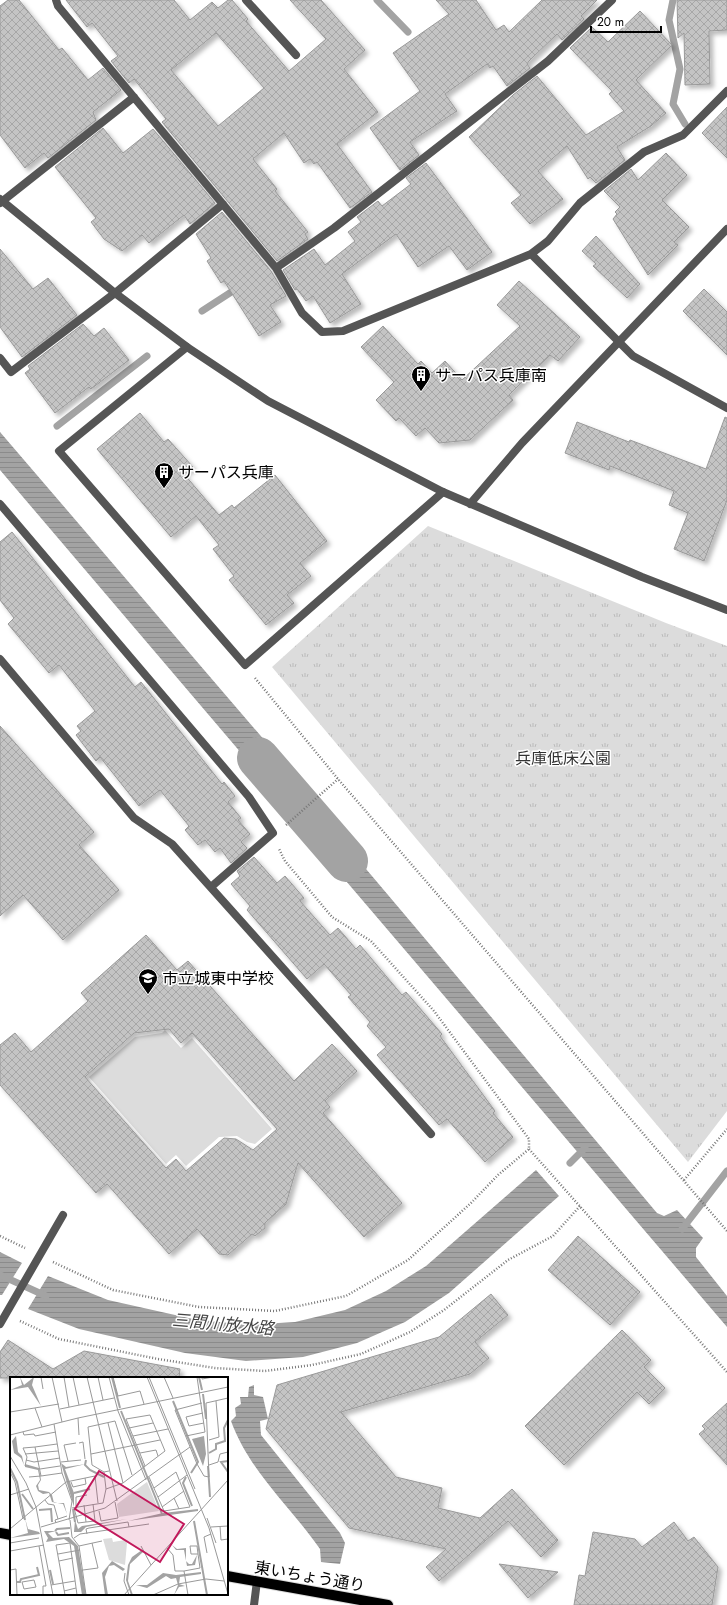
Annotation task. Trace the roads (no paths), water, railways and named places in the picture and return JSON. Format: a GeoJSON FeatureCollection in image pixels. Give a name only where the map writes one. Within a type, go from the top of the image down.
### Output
{"type":"FeatureCollection","features":[{"type":"Feature","properties":{"kind":"main road"},"geometry":{"type":"LineString","coordinates":[[0,1533],[10,1535]]}},
{"type":"Feature","properties":{"kind":"main road","name":"東いちょう通り"},"geometry":{"type":"LineString","coordinates":[[228,1576],[388,1605]]}},
{"type":"Feature","properties":{"kind":"street"},"geometry":{"type":"LineString","coordinates":[[56,0],[58,6],[276,268],[302,313],[322,332],[343,331],[531,254],[548,241],[580,203],[644,152],[683,135],[727,90]]}},
{"type":"Feature","properties":{"kind":"street"},"geometry":{"type":"LineString","coordinates":[[246,0],[296,55]]}},
{"type":"Feature","properties":{"kind":"street"},"geometry":{"type":"LineString","coordinates":[[276,268],[334,228],[548,61],[612,0]]}},
{"type":"Feature","properties":{"kind":"street"},"geometry":{"type":"LineString","coordinates":[[134,97],[1,201],[115,293],[186,347],[268,401],[443,492],[642,577],[727,610]]}},
{"type":"Feature","properties":{"kind":"street"},"geometry":{"type":"LineString","coordinates":[[0,358],[11,372],[115,293],[223,204]]}},
{"type":"Feature","properties":{"kind":"street"},"geometry":{"type":"LineString","coordinates":[[470,504],[522,443],[727,229]]}},
{"type":"Feature","properties":{"kind":"street"},"geometry":{"type":"LineString","coordinates":[[531,254],[633,356],[727,408]]}},
{"type":"Feature","properties":{"kind":"street"},"geometry":{"type":"LineString","coordinates":[[186,347],[59,451],[245,665],[443,492]]}},
{"type":"Feature","properties":{"kind":"street"},"geometry":{"type":"LineString","coordinates":[[0,504],[249,797],[272,833],[211,887]]}},
{"type":"Feature","properties":{"kind":"street"},"geometry":{"type":"LineString","coordinates":[[0,659],[134,818],[172,844],[431,1134]]}},
{"type":"Feature","properties":{"kind":"street"},"geometry":{"type":"LineString","coordinates":[[0,1324],[63,1215]]}},
{"type":"Feature","properties":{"kind":"street"},"geometry":{"type":"LineString","coordinates":[[254,1605],[257,1582]]}},
{"type":"Feature","properties":{"kind":"water"},"geometry":{"type":"Polygon","coordinates":[[[0,432],[308,791],[288,808],[0,470],[0,432]]]}},
{"type":"Feature","properties":{"kind":"water"},"geometry":{"type":"Polygon","coordinates":[[[317,811],[657,1213],[664,1216],[677,1210],[703,1238],[696,1248],[696,1257],[727,1296],[727,1327],[299,826],[317,811]]]}},
{"type":"Feature","properties":{"kind":"water"},"geometry":{"type":"Polygon","coordinates":[[[536,1170],[559,1196],[449,1293],[405,1322],[357,1343],[303,1357],[246,1361],[185,1353],[79,1329],[28,1309],[48,1276],[108,1300],[193,1319],[246,1325],[295,1322],[345,1310],[386,1291],[426,1266],[536,1170]]]}},
{"type":"Feature","properties":{"kind":"water"},"geometry":{"type":"Polygon","coordinates":[[[0,1252],[22,1263],[2,1295],[0,1295],[0,1252]]]}},
{"type":"Feature","properties":{"kind":"water"},"geometry":{"type":"Polygon","coordinates":[[[254,1385],[254,1395],[263,1397],[268,1419],[260,1421],[261,1435],[340,1533],[345,1543],[340,1564],[321,1562],[320,1549],[309,1533],[259,1472],[239,1439],[231,1421],[236,1416],[235,1408],[241,1404],[240,1397],[248,1397],[249,1387],[254,1385]]]}},
{"type":"Feature","properties":{"kind":"waterway"},"geometry":{"type":"LineString","coordinates":[[377,0],[408,32]]}},
{"type":"Feature","properties":{"kind":"waterway"},"geometry":{"type":"LineString","coordinates":[[673,0],[669,20],[680,69],[673,104],[685,124]]}},
{"type":"Feature","properties":{"kind":"waterway"},"geometry":{"type":"LineString","coordinates":[[202,311],[239,287]]}},
{"type":"Feature","properties":{"kind":"waterway"},"geometry":{"type":"LineString","coordinates":[[57,426],[147,356]]}},
{"type":"Feature","properties":{"kind":"waterway"},"geometry":{"type":"LineString","coordinates":[[258,758],[347,861]]}},
{"type":"Feature","properties":{"kind":"waterway"},"geometry":{"type":"LineString","coordinates":[[570,1163],[585,1148]]}},
{"type":"Feature","properties":{"kind":"waterway"},"geometry":{"type":"LineString","coordinates":[[682,1229],[727,1171]]}},
{"type":"Feature","properties":{"kind":"waterway","name":"三間川放水路"},"geometry":{"type":"LineString","coordinates":[[0,1275],[46,1296]]}},
{"type":"Feature","properties":{"kind":"place","name":"サーパス兵庫南"},"geometry":{"type":"Point","coordinates":[421,392]}},
{"type":"Feature","properties":{"kind":"place","name":"サーパス兵庫"},"geometry":{"type":"Point","coordinates":[164,489]}},
{"type":"Feature","properties":{"kind":"place","name":"市立城東中学校"},"geometry":{"type":"Point","coordinates":[148,995]}},
{"type":"Feature","properties":{"kind":"park label","name":"兵庫低床公園"},"geometry":{"type":"Point","coordinates":[563,758]}}]}
